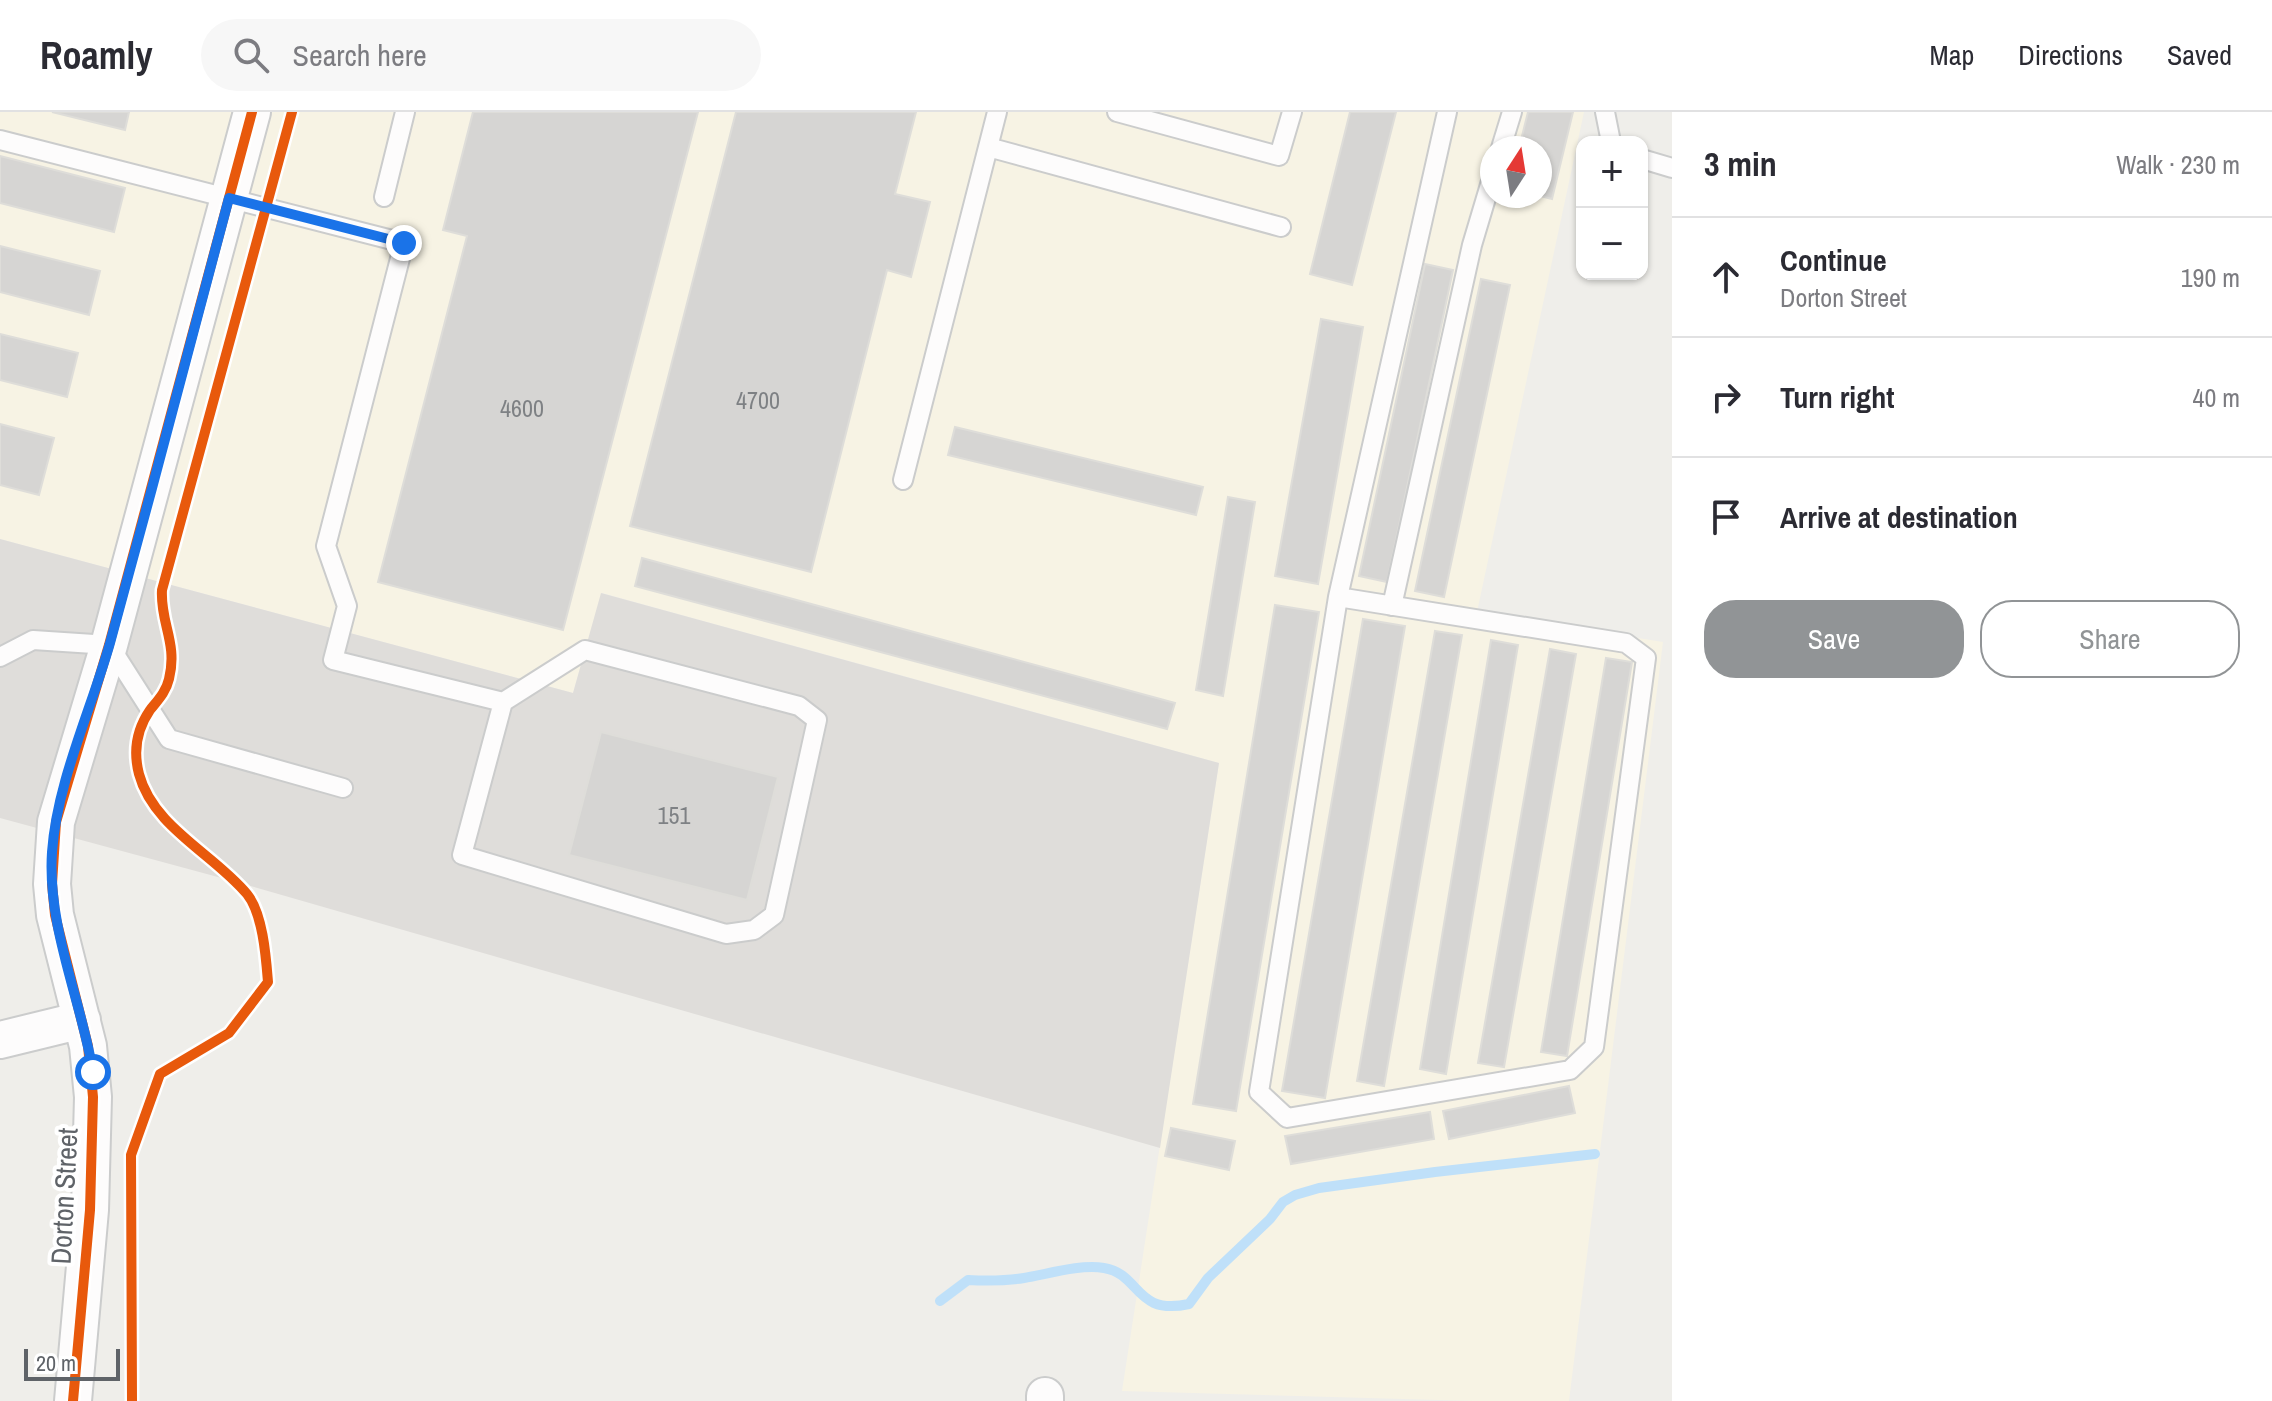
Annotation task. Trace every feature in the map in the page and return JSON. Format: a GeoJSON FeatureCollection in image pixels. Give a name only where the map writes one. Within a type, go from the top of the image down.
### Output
{"type":"FeatureCollection","features":[{"type":"Feature","properties":{"kind":"street","name":"Dorton Street"},"geometry":{"type":"LineString","coordinates":[[73,1401],[90,1210],[93,1072],[55,915],[52,853],[64,792],[109,645],[252,112]]}},
{"type":"Feature","properties":{"kind":"street"},"geometry":{"type":"LineString","coordinates":[[0,1040],[82,1020]]}},
{"type":"Feature","properties":{"kind":"lane"},"geometry":{"type":"LineString","coordinates":[[384,197],[405,112]]}},
{"type":"Feature","properties":{"kind":"lane"},"geometry":{"type":"LineString","coordinates":[[903,480],[997,112]]}},
{"type":"Feature","properties":{"kind":"lane"},"geometry":{"type":"LineString","coordinates":[[1117,112],[1279,156],[1292,112]]}},
{"type":"Feature","properties":{"kind":"lane"},"geometry":{"type":"LineString","coordinates":[[1338,597],[1626,643],[1646,658],[1594,1047],[1570,1070],[1287,1118],[1259,1092],[1338,597],[1447,112]]}},
{"type":"Feature","properties":{"kind":"lane"},"geometry":{"type":"LineString","coordinates":[[1505,136],[1512,112]]}},
{"type":"Feature","properties":{"kind":"lane"},"geometry":{"type":"LineString","coordinates":[[1605,112],[1610,136]]}},
{"type":"Feature","properties":{"kind":"lane"},"geometry":{"type":"LineString","coordinates":[[0,140],[404,243],[326,546],[347,606],[333,660],[503,702],[585,650],[799,706],[817,720],[774,915],[754,930],[726,934],[462,855],[503,702]]}},
{"type":"Feature","properties":{"kind":"lane"},"geometry":{"type":"LineString","coordinates":[[988,147],[1281,227]]}},
{"type":"Feature","properties":{"kind":"lane"},"geometry":{"type":"LineString","coordinates":[[1648,161],[1672,168]]}},
{"type":"Feature","properties":{"kind":"lane"},"geometry":{"type":"LineString","coordinates":[[1392,606],[1472,245],[1483,208]]}},
{"type":"Feature","properties":{"kind":"lane"},"geometry":{"type":"LineString","coordinates":[[0,657],[33,640],[109,645],[169,739],[343,788]]}},
{"type":"Feature","properties":{"kind":"shaded area"},"geometry":{"type":"Polygon","coordinates":[[[0,112],[1584,112],[1579,136],[1576,136],[1576,149],[1477,612],[1663,642],[1569,1401],[1122,1391],[1219,763],[602,593],[573,693],[0,539],[0,112]]]}},
{"type":"Feature","properties":{"kind":"shaded area"},"geometry":{"type":"Polygon","coordinates":[[[0,539],[573,693],[601,593],[1219,763],[1160,1148],[240,883],[0,818],[0,539]]]}},
{"type":"Feature","properties":{"kind":"building"},"geometry":{"type":"Polygon","coordinates":[[[52,112],[129,112],[125,130],[52,112]]]}},
{"type":"Feature","properties":{"kind":"building"},"geometry":{"type":"Polygon","coordinates":[[[473,112],[698,112],[563,630],[378,582],[467,236],[443,230],[473,112]]]}},
{"type":"Feature","properties":{"kind":"building"},"geometry":{"type":"Polygon","coordinates":[[[736,112],[916,112],[895,194],[930,202],[911,277],[887,270],[811,572],[630,526],[736,112]]]}},
{"type":"Feature","properties":{"kind":"building"},"geometry":{"type":"Polygon","coordinates":[[[1350,112],[1396,112],[1352,285],[1310,274],[1350,112]]]}},
{"type":"Feature","properties":{"kind":"building"},"geometry":{"type":"Polygon","coordinates":[[[1528,112],[1573,112],[1552,199],[1552,136],[1522,136],[1528,112]]]}},
{"type":"Feature","properties":{"kind":"building"},"geometry":{"type":"Polygon","coordinates":[[[0,156],[125,188],[114,232],[0,203],[0,156]]]}},
{"type":"Feature","properties":{"kind":"building"},"geometry":{"type":"Polygon","coordinates":[[[0,246],[100,271],[89,315],[0,292],[0,246]]]}},
{"type":"Feature","properties":{"kind":"building"},"geometry":{"type":"Polygon","coordinates":[[[1425,264],[1453,270],[1387,582],[1359,576],[1425,264]]]}},
{"type":"Feature","properties":{"kind":"building"},"geometry":{"type":"Polygon","coordinates":[[[1481,279],[1510,285],[1444,597],[1415,591],[1481,279]]]}},
{"type":"Feature","properties":{"kind":"building"},"geometry":{"type":"Polygon","coordinates":[[[1321,319],[1363,327],[1318,584],[1275,576],[1321,319]]]}},
{"type":"Feature","properties":{"kind":"building"},"geometry":{"type":"Polygon","coordinates":[[[0,334],[78,353],[67,397],[0,380],[0,334]]]}},
{"type":"Feature","properties":{"kind":"building"},"geometry":{"type":"Polygon","coordinates":[[[0,424],[54,438],[39,495],[0,485],[0,424]]]}},
{"type":"Feature","properties":{"kind":"building"},"geometry":{"type":"Polygon","coordinates":[[[955,427],[1203,487],[1196,515],[948,455],[955,427]]]}},
{"type":"Feature","properties":{"kind":"building"},"geometry":{"type":"Polygon","coordinates":[[[1228,497],[1255,502],[1223,696],[1196,690],[1228,497]]]}},
{"type":"Feature","properties":{"kind":"building"},"geometry":{"type":"Polygon","coordinates":[[[642,558],[1175,703],[1167,729],[635,586],[642,558]]]}},
{"type":"Feature","properties":{"kind":"building"},"geometry":{"type":"Polygon","coordinates":[[[1275,605],[1319,612],[1236,1111],[1193,1104],[1275,605]]]}},
{"type":"Feature","properties":{"kind":"building"},"geometry":{"type":"Polygon","coordinates":[[[1363,619],[1405,626],[1325,1098],[1282,1091],[1363,619]]]}},
{"type":"Feature","properties":{"kind":"building"},"geometry":{"type":"Polygon","coordinates":[[[1435,631],[1462,635],[1384,1086],[1357,1081],[1435,631]]]}},
{"type":"Feature","properties":{"kind":"building"},"geometry":{"type":"Polygon","coordinates":[[[1491,640],[1518,645],[1446,1074],[1420,1069],[1491,640]]]}},
{"type":"Feature","properties":{"kind":"building"},"geometry":{"type":"Polygon","coordinates":[[[1550,649],[1576,654],[1504,1067],[1478,1063],[1550,649]]]}},
{"type":"Feature","properties":{"kind":"building"},"geometry":{"type":"Polygon","coordinates":[[[1606,658],[1632,662],[1567,1056],[1541,1052],[1606,658]]]}},
{"type":"Feature","properties":{"kind":"building"},"geometry":{"type":"Polygon","coordinates":[[[601,732],[778,777],[747,900],[569,855],[601,732]]]}},
{"type":"Feature","properties":{"kind":"building"},"geometry":{"type":"Polygon","coordinates":[[[1569,1086],[1575,1113],[1449,1139],[1443,1111],[1569,1086]]]}},
{"type":"Feature","properties":{"kind":"building"},"geometry":{"type":"Polygon","coordinates":[[[1430,1112],[1434,1139],[1291,1164],[1285,1136],[1430,1112]]]}},
{"type":"Feature","properties":{"kind":"building"},"geometry":{"type":"Polygon","coordinates":[[[1171,1128],[1235,1141],[1229,1170],[1165,1156],[1171,1128]]]}},
{"type":"Feature","properties":{"kind":"waterway"},"geometry":{"type":"LineString","coordinates":[[940,1301],[968,1280],[1010,1280],[1095,1267],[1116,1272],[1158,1304],[1189,1304],[1208,1278],[1270,1219],[1283,1202],[1295,1195],[1319,1188],[1435,1172],[1595,1154]]}},
{"type":"Feature","properties":{"kind":"cycle path"},"geometry":{"type":"LineString","coordinates":[[73,1401],[90,1210],[93,1097],[88,1046],[55,915],[52,884],[56,822],[109,645],[252,112]]}},
{"type":"Feature","properties":{"kind":"cycle path"},"geometry":{"type":"LineString","coordinates":[[132,1401],[131,1155],[160,1074],[229,1033],[268,982],[263,936],[252,902],[233,880],[157,809],[146,793],[139,774],[136,749],[142,725],[169,679],[171,655],[162,590],[292,112]]}},
{"type":"Feature","properties":{"kind":"route"},"geometry":{"type":"LineString","coordinates":[[93,1072],[55,915],[52,853],[56,822],[109,645],[229,198],[404,243]]}}]}
